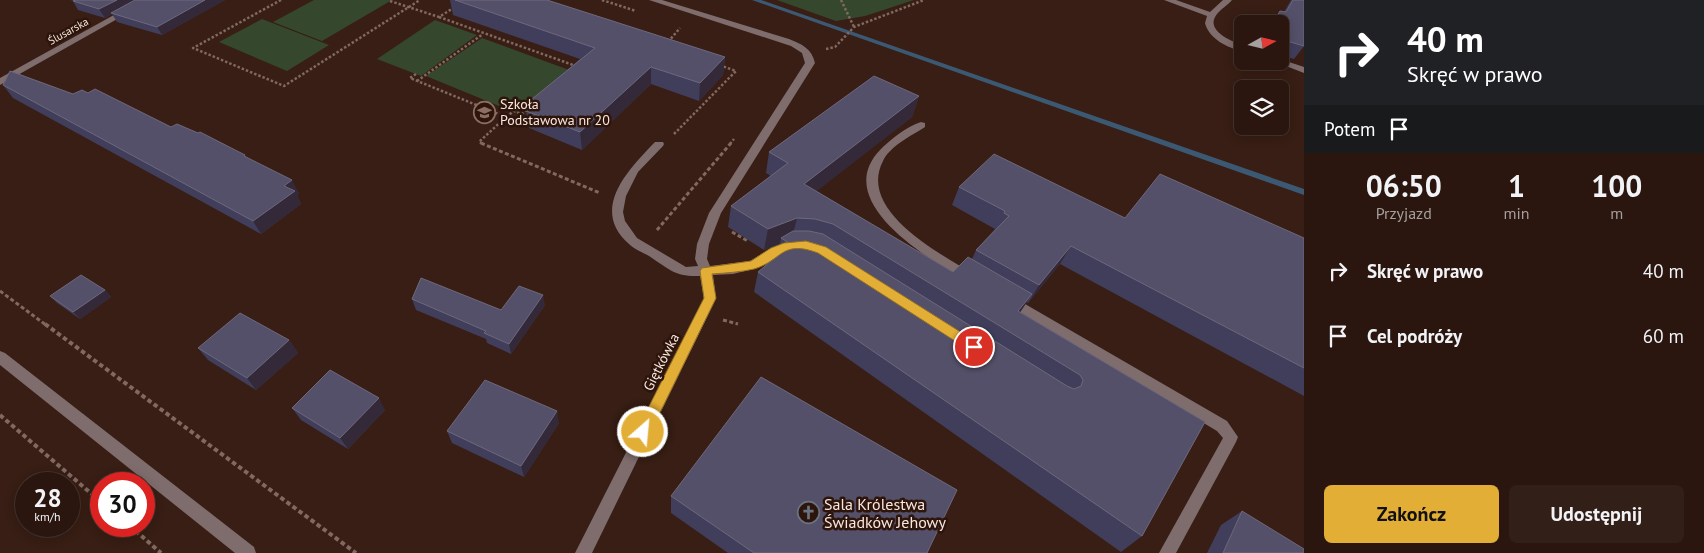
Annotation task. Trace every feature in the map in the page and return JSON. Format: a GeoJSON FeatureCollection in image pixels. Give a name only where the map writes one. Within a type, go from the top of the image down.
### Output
{"type":"FeatureCollection","features":[{"type":"Feature","properties":{"kind":"street","name":"Ślusarska"},"geometry":{"type":"LineString","coordinates":[[0,82],[147,0]]}},
{"type":"Feature","properties":{"kind":"street","name":"Giętkówka"},"geometry":{"type":"LineString","coordinates":[[583,553],[710,298],[706,271],[700,260],[703,244],[715,213],[810,63],[808,54],[803,48],[786,40],[653,0]]}},
{"type":"Feature","properties":{"kind":"street"},"geometry":{"type":"LineString","coordinates":[[1168,0],[1212,15]]}},
{"type":"Feature","properties":{"kind":"street"},"geometry":{"type":"LineString","coordinates":[[1228,0],[1209,20],[1212,31],[1234,44]]}},
{"type":"Feature","properties":{"kind":"street"},"geometry":{"type":"LineString","coordinates":[[1289,65],[1304,70]]}},
{"type":"Feature","properties":{"kind":"street"},"geometry":{"type":"LineString","coordinates":[[921,125],[889,148],[877,160],[871,178],[873,196],[892,222],[926,251],[1222,426],[1231,437],[1167,553]]}},
{"type":"Feature","properties":{"kind":"street"},"geometry":{"type":"LineString","coordinates":[[659,144],[634,170],[619,201],[617,212],[619,222],[633,241],[684,272],[752,265],[760,262],[775,251],[788,246],[806,244]]}},
{"type":"Feature","properties":{"kind":"street"},"geometry":{"type":"LineString","coordinates":[[0,357],[194,507],[248,553]]}},
{"type":"Feature","properties":{"kind":"path"},"geometry":{"type":"LineString","coordinates":[[281,0],[193,48],[284,86],[420,0]]}},
{"type":"Feature","properties":{"kind":"path"},"geometry":{"type":"LineString","coordinates":[[840,0],[854,27]]}},
{"type":"Feature","properties":{"kind":"path"},"geometry":{"type":"LineString","coordinates":[[839,42],[854,27],[924,0]]}},
{"type":"Feature","properties":{"kind":"path"},"geometry":{"type":"LineString","coordinates":[[390,1],[578,67],[571,72]]}},
{"type":"Feature","properties":{"kind":"path"},"geometry":{"type":"LineString","coordinates":[[439,18],[459,4]]}},
{"type":"Feature","properties":{"kind":"path"},"geometry":{"type":"LineString","coordinates":[[663,47],[679,29]]}},
{"type":"Feature","properties":{"kind":"path"},"geometry":{"type":"LineString","coordinates":[[416,81],[483,33]]}},
{"type":"Feature","properties":{"kind":"path"},"geometry":{"type":"LineString","coordinates":[[659,144],[675,133],[736,71],[718,65]]}},
{"type":"Feature","properties":{"kind":"path"},"geometry":{"type":"LineString","coordinates":[[416,74],[410,78],[506,117]]}},
{"type":"Feature","properties":{"kind":"path"},"geometry":{"type":"LineString","coordinates":[[536,102],[522,114],[514,110],[479,142],[619,201]]}},
{"type":"Feature","properties":{"kind":"path"},"geometry":{"type":"LineString","coordinates":[[642,247],[738,134]]}},
{"type":"Feature","properties":{"kind":"path"},"geometry":{"type":"LineString","coordinates":[[0,291],[356,553]]}},
{"type":"Feature","properties":{"kind":"path"},"geometry":{"type":"LineString","coordinates":[[0,415],[90,493]]}},
{"type":"Feature","properties":{"kind":"path"},"geometry":{"type":"LineString","coordinates":[[143,537],[161,553]]}},
{"type":"Feature","properties":{"kind":"green space"},"geometry":{"type":"Polygon","coordinates":[[[314,0],[392,0],[322,41],[273,22],[314,0]]]}},
{"type":"Feature","properties":{"kind":"green space"},"geometry":{"type":"Polygon","coordinates":[[[777,0],[914,0],[865,16],[836,21],[777,0]]]}},
{"type":"Feature","properties":{"kind":"green space"},"geometry":{"type":"Polygon","coordinates":[[[262,19],[329,45],[287,71],[219,42],[262,19]]]}},
{"type":"Feature","properties":{"kind":"green space"},"geometry":{"type":"Polygon","coordinates":[[[435,20],[477,35],[421,76],[377,59],[435,20]]]}},
{"type":"Feature","properties":{"kind":"green space"},"geometry":{"type":"Polygon","coordinates":[[[482,38],[569,70],[516,113],[426,76],[482,38]]]}},
{"type":"Feature","properties":{"kind":"building"},"geometry":{"type":"Polygon","coordinates":[[[117,0],[99,9],[73,1],[117,0]]]}},
{"type":"Feature","properties":{"kind":"building"},"geometry":{"type":"Polygon","coordinates":[[[135,0],[205,0],[157,27],[111,13],[135,0]]]}},
{"type":"Feature","properties":{"kind":"building"},"geometry":{"type":"Polygon","coordinates":[[[455,0],[547,0],[725,57],[700,83],[651,67],[580,132],[526,111],[537,101],[532,99],[595,48],[455,0]]]}},
{"type":"Feature","properties":{"kind":"building"},"geometry":{"type":"Polygon","coordinates":[[[1293,0],[1304,0],[1304,46],[1289,42],[1289,15],[1278,15],[1280,11],[1286,12],[1293,0]]]}},
{"type":"Feature","properties":{"kind":"building"},"geometry":{"type":"Polygon","coordinates":[[[10,71],[73,94],[82,90],[88,93],[95,89],[171,127],[177,124],[198,133],[200,132],[292,180],[284,186],[295,191],[253,221],[3,85],[10,71]]]}},
{"type":"Feature","properties":{"kind":"building"},"geometry":{"type":"Polygon","coordinates":[[[874,76],[919,96],[804,184],[953,272],[968,257],[1032,294],[1018,311],[1205,422],[1142,536],[758,272],[791,244],[781,238],[793,231],[809,231],[823,234],[1067,386],[1074,389],[1081,386],[1083,380],[1080,375],[833,224],[815,219],[797,218],[768,229],[731,206],[788,163],[769,152],[874,76]]]}},
{"type":"Feature","properties":{"kind":"building"},"geometry":{"type":"Polygon","coordinates":[[[994,154],[1125,218],[1160,174],[1304,238],[1304,368],[1071,246],[1039,285],[976,250],[1009,216],[1004,213],[1005,211],[959,187],[994,154]]]}},
{"type":"Feature","properties":{"kind":"building"},"geometry":{"type":"Polygon","coordinates":[[[81,275],[105,290],[73,312],[50,296],[81,275]]]}},
{"type":"Feature","properties":{"kind":"building"},"geometry":{"type":"Polygon","coordinates":[[[421,278],[501,310],[519,286],[543,295],[509,344],[484,333],[486,331],[412,299],[421,278]]]}},
{"type":"Feature","properties":{"kind":"building"},"geometry":{"type":"Polygon","coordinates":[[[240,313],[289,340],[247,378],[198,348],[240,313]]]}},
{"type":"Feature","properties":{"kind":"building"},"geometry":{"type":"Polygon","coordinates":[[[330,370],[379,398],[340,438],[292,408],[330,370]]]}},
{"type":"Feature","properties":{"kind":"building"},"geometry":{"type":"Polygon","coordinates":[[[761,377],[957,490],[927,553],[754,553],[671,496],[761,377]]]}},
{"type":"Feature","properties":{"kind":"building"},"geometry":{"type":"Polygon","coordinates":[[[485,380],[557,411],[521,466],[447,431],[485,380]]]}},
{"type":"Feature","properties":{"kind":"building"},"geometry":{"type":"Polygon","coordinates":[[[1242,511],[1304,549],[1304,553],[1223,553],[1242,511]]]}},
{"type":"Feature","properties":{"kind":"waterway"},"geometry":{"type":"LineString","coordinates":[[755,0],[1304,192]]}},
{"type":"Feature","properties":{"kind":"place","name":"Szkoła Podstawowa nr 20"},"geometry":{"type":"Point","coordinates":[484,112]}},
{"type":"Feature","properties":{"kind":"place","name":"Sala Królestwa Świadków Jehowy"},"geometry":{"type":"Point","coordinates":[808,513]}},
{"type":"Feature","properties":{"kind":"route"},"geometry":{"type":"LineString","coordinates":[[643,432],[710,298],[706,271],[752,265],[760,262],[775,251],[788,246],[806,244],[822,250],[974,347]]}}]}
